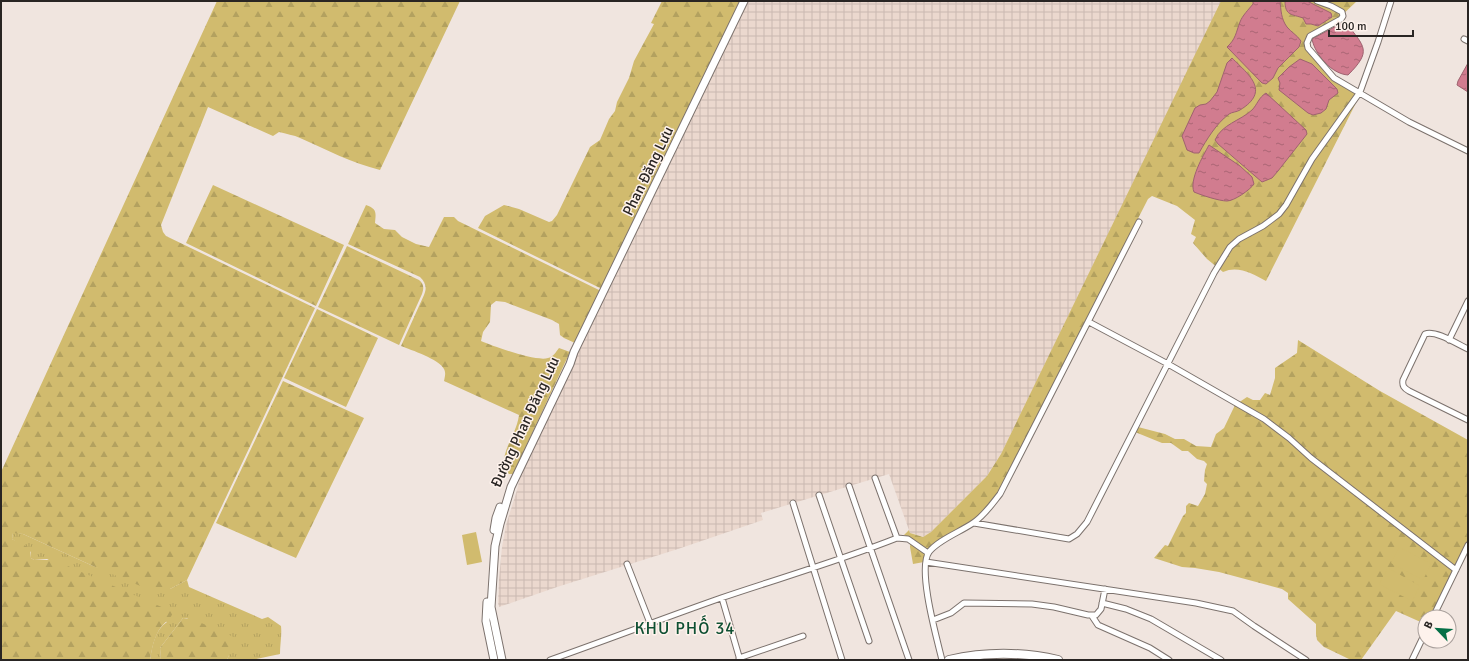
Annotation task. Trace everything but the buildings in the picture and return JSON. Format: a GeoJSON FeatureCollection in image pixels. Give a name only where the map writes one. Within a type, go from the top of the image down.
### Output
{"type":"FeatureCollection","features":[{"type":"Feature","properties":{"kind":"main road"},"geometry":{"type":"LineString","coordinates":[[950,660],[990,654],[1058,660]]}},
{"type":"Feature","properties":{"kind":"street","name":"Phan Đăng Lưu"},"geometry":{"type":"LineString","coordinates":[[574,352],[744,1]]}},
{"type":"Feature","properties":{"kind":"street"},"geometry":{"type":"LineString","coordinates":[[1317,1],[1339,9],[1343,16],[1341,19],[1310,36],[1307,43],[1308,48],[1334,78],[1409,122],[1468,150]]}},
{"type":"Feature","properties":{"kind":"street"},"geometry":{"type":"LineString","coordinates":[[974,523],[1069,539],[1077,534],[1086,522],[1214,273],[1230,247],[1239,239],[1263,226],[1279,214],[1286,205],[1312,159],[1360,92],[1391,1]]}},
{"type":"Feature","properties":{"kind":"street"},"geometry":{"type":"LineString","coordinates":[[942,660],[926,584],[926,562],[928,553],[936,546],[974,523],[984,514],[1000,494],[1140,222]]}},
{"type":"Feature","properties":{"kind":"street"},"geometry":{"type":"LineString","coordinates":[[1449,340],[1468,301]]}},
{"type":"Feature","properties":{"kind":"street"},"geometry":{"type":"LineString","coordinates":[[1089,322],[1168,364],[1264,419],[1289,438],[1311,458],[1456,570]]}},
{"type":"Feature","properties":{"kind":"street"},"geometry":{"type":"LineString","coordinates":[[1468,349],[1436,334],[1430,332],[1425,334],[1403,380],[1404,388],[1409,392],[1468,420]]}},
{"type":"Feature","properties":{"kind":"street","name":"Đường Phan Đăng Lưu"},"geometry":{"type":"LineString","coordinates":[[494,660],[486,622],[489,595],[489,564],[496,518],[525,449],[569,358],[574,352]]}},
{"type":"Feature","properties":{"kind":"street"},"geometry":{"type":"LineString","coordinates":[[875,478],[897,538]]}},
{"type":"Feature","properties":{"kind":"street"},"geometry":{"type":"LineString","coordinates":[[849,486],[909,660]]}},
{"type":"Feature","properties":{"kind":"street"},"geometry":{"type":"LineString","coordinates":[[819,495],[869,640]]}},
{"type":"Feature","properties":{"kind":"street"},"geometry":{"type":"LineString","coordinates":[[793,503],[842,660]]}},
{"type":"Feature","properties":{"kind":"street"},"geometry":{"type":"LineString","coordinates":[[550,660],[650,623],[841,559],[897,538],[908,539],[928,553]]}},
{"type":"Feature","properties":{"kind":"street"},"geometry":{"type":"LineString","coordinates":[[1437,609],[1468,545]]}},
{"type":"Feature","properties":{"kind":"street"},"geometry":{"type":"LineString","coordinates":[[926,562],[1196,603],[1233,611],[1306,660]]}},
{"type":"Feature","properties":{"kind":"street"},"geometry":{"type":"LineString","coordinates":[[627,564],[650,623]]}},
{"type":"Feature","properties":{"kind":"street"},"geometry":{"type":"LineString","coordinates":[[933,620],[951,613],[964,603],[1032,604],[1054,607],[1092,616],[1096,615],[1101,609],[1105,590]]}},
{"type":"Feature","properties":{"kind":"street","name":"Đường Phan Đăng Lưu"},"geometry":{"type":"LineString","coordinates":[[489,595],[502,660]]}},
{"type":"Feature","properties":{"kind":"street"},"geometry":{"type":"LineString","coordinates":[[722,598],[740,659],[803,636]]}},
{"type":"Feature","properties":{"kind":"street"},"geometry":{"type":"LineString","coordinates":[[1102,603],[1126,609],[1151,619],[1221,660]]}},
{"type":"Feature","properties":{"kind":"street"},"geometry":{"type":"LineString","coordinates":[[1092,616],[1098,624],[1150,648],[1169,660]]}},
{"type":"Feature","properties":{"kind":"street"},"geometry":{"type":"LineString","coordinates":[[1412,660],[1417,649]]}},
{"type":"Feature","properties":{"kind":"shaded area"},"geometry":{"type":"Polygon","coordinates":[[[748,1],[1222,1],[1001,454],[987,476],[931,532],[923,537],[910,533],[889,474],[761,513],[763,520],[499,607],[499,579],[502,547],[506,525],[522,469],[748,1]]]}},
{"type":"Feature","properties":{"kind":"green space"},"geometry":{"type":"Polygon","coordinates":[[[217,1],[460,1],[380,170],[350,160],[295,136],[279,132],[273,136],[208,107],[161,225],[163,232],[166,236],[315,308],[187,580],[170,589],[157,593],[23,534],[13,533],[12,539],[30,548],[31,558],[34,560],[54,560],[173,612],[161,627],[157,635],[150,660],[1,660],[1,472],[217,1]]]}},
{"type":"Feature","properties":{"kind":"green space"},"geometry":{"type":"Polygon","coordinates":[[[662,1],[741,1],[602,289],[478,228],[485,216],[504,205],[519,209],[549,222],[552,221],[557,215],[590,147],[600,140],[609,119],[615,111],[617,102],[629,78],[634,61],[654,24],[651,23],[662,1]]]}},
{"type":"Feature","properties":{"kind":"green space"},"geometry":{"type":"Polygon","coordinates":[[[1221,1],[1357,1],[1339,18],[1305,43],[1333,79],[1360,95],[1266,281],[1245,271],[1234,269],[1223,272],[1207,259],[1193,243],[1196,237],[1191,234],[1195,220],[1177,206],[1152,196],[1148,199],[998,493],[983,512],[973,521],[935,544],[924,562],[913,564],[910,547],[911,538],[904,535],[909,530],[910,533],[923,537],[931,532],[987,476],[1001,454],[1221,1]]]}},
{"type":"Feature","properties":{"kind":"green space"},"geometry":{"type":"Polygon","coordinates":[[[213,185],[344,245],[316,306],[186,243],[213,185]]]}},
{"type":"Feature","properties":{"kind":"green space"},"geometry":{"type":"Polygon","coordinates":[[[366,205],[375,211],[375,223],[384,229],[395,230],[402,237],[416,244],[429,247],[444,217],[454,217],[458,221],[601,291],[575,343],[560,335],[559,324],[552,320],[505,302],[496,301],[491,305],[490,322],[483,332],[481,341],[514,353],[542,359],[550,357],[559,348],[570,352],[513,474],[509,474],[503,470],[505,454],[519,415],[444,381],[445,372],[441,365],[424,355],[401,346],[424,295],[424,281],[420,277],[348,244],[366,205]]]}},
{"type":"Feature","properties":{"kind":"green space"},"geometry":{"type":"Polygon","coordinates":[[[347,246],[419,280],[422,283],[422,294],[399,345],[318,307],[347,246]]]}},
{"type":"Feature","properties":{"kind":"green space"},"geometry":{"type":"Polygon","coordinates":[[[317,309],[378,338],[346,407],[284,378],[317,309]]]}},
{"type":"Feature","properties":{"kind":"green space"},"geometry":{"type":"Polygon","coordinates":[[[1298,340],[1380,391],[1468,440],[1468,541],[1435,609],[1417,609],[1417,620],[1396,611],[1361,660],[1351,660],[1324,647],[1317,640],[1316,624],[1288,599],[1288,593],[1282,589],[1219,572],[1182,567],[1154,558],[1165,545],[1168,546],[1186,513],[1186,506],[1189,503],[1198,506],[1205,494],[1207,484],[1204,481],[1207,464],[1204,461],[1197,459],[1188,451],[1182,451],[1171,443],[1162,443],[1135,432],[1138,427],[1165,434],[1175,439],[1184,439],[1196,446],[1211,447],[1216,434],[1224,428],[1235,405],[1247,397],[1253,400],[1260,400],[1265,393],[1270,395],[1275,378],[1275,368],[1297,353],[1298,340]]]}},
{"type":"Feature","properties":{"kind":"green space"},"geometry":{"type":"Polygon","coordinates":[[[283,381],[364,418],[296,558],[216,523],[283,381]]]}},
{"type":"Feature","properties":{"kind":"green space"},"geometry":{"type":"Polygon","coordinates":[[[13,532],[23,534],[93,566],[170,589],[187,580],[189,587],[262,619],[268,617],[281,626],[280,654],[251,660],[227,660],[229,655],[187,618],[183,618],[160,648],[161,660],[150,660],[153,644],[157,634],[167,622],[47,559],[34,560],[31,558],[31,552],[12,539],[13,532]]]}},
{"type":"Feature","properties":{"kind":"green space"},"geometry":{"type":"Polygon","coordinates":[[[476,532],[482,562],[467,565],[462,535],[476,532]]]}},
{"type":"Feature","properties":{"kind":"green space"},"geometry":{"type":"Polygon","coordinates":[[[1399,547],[1431,564],[1423,580],[1391,563],[1399,547]]]}},
{"type":"Feature","properties":{"kind":"green space"},"geometry":{"type":"Polygon","coordinates":[[[1388,568],[1420,586],[1412,601],[1379,584],[1388,568]]]}},
{"type":"Feature","properties":{"kind":"green space"},"geometry":{"type":"Polygon","coordinates":[[[183,618],[192,619],[234,637],[233,646],[227,660],[161,660],[160,648],[183,618]]]}},
{"type":"Feature","properties":{"kind":"water"},"geometry":{"type":"Polygon","coordinates":[[[1253,1],[1280,1],[1285,24],[1301,41],[1299,47],[1278,68],[1273,78],[1266,84],[1262,83],[1227,47],[1234,38],[1241,20],[1253,4],[1253,1]]]}},
{"type":"Feature","properties":{"kind":"water"},"geometry":{"type":"Polygon","coordinates":[[[1285,1],[1307,1],[1331,13],[1332,17],[1318,26],[1306,24],[1303,18],[1292,15],[1288,12],[1285,6],[1285,1]]]}},
{"type":"Feature","properties":{"kind":"water"},"geometry":{"type":"Polygon","coordinates":[[[1342,23],[1346,23],[1358,38],[1363,49],[1363,54],[1356,67],[1348,75],[1336,71],[1325,63],[1320,57],[1312,39],[1342,23]]]}},
{"type":"Feature","properties":{"kind":"water"},"geometry":{"type":"Polygon","coordinates":[[[1232,58],[1254,83],[1256,90],[1254,96],[1249,103],[1239,111],[1229,114],[1220,122],[1199,153],[1194,153],[1187,150],[1182,136],[1195,108],[1206,104],[1217,92],[1227,63],[1232,58]]]}},
{"type":"Feature","properties":{"kind":"water"},"geometry":{"type":"Polygon","coordinates":[[[1300,59],[1312,64],[1337,89],[1338,93],[1329,100],[1326,109],[1321,113],[1313,115],[1308,113],[1279,90],[1280,83],[1278,78],[1300,59]]]}},
{"type":"Feature","properties":{"kind":"water"},"geometry":{"type":"Polygon","coordinates":[[[1468,63],[1468,92],[1457,85],[1468,63]]]}},
{"type":"Feature","properties":{"kind":"water"},"geometry":{"type":"Polygon","coordinates":[[[1266,93],[1306,130],[1307,134],[1272,178],[1262,182],[1215,140],[1222,130],[1252,110],[1266,93]]]}},
{"type":"Feature","properties":{"kind":"water"},"geometry":{"type":"Polygon","coordinates":[[[1209,145],[1240,166],[1252,177],[1254,184],[1246,192],[1230,201],[1224,201],[1194,192],[1193,181],[1200,162],[1209,145]]]}},
{"type":"Feature","properties":{"kind":"district","name":"KHU PHỐ 34"},"geometry":{"type":"Point","coordinates":[685,628]}}]}
